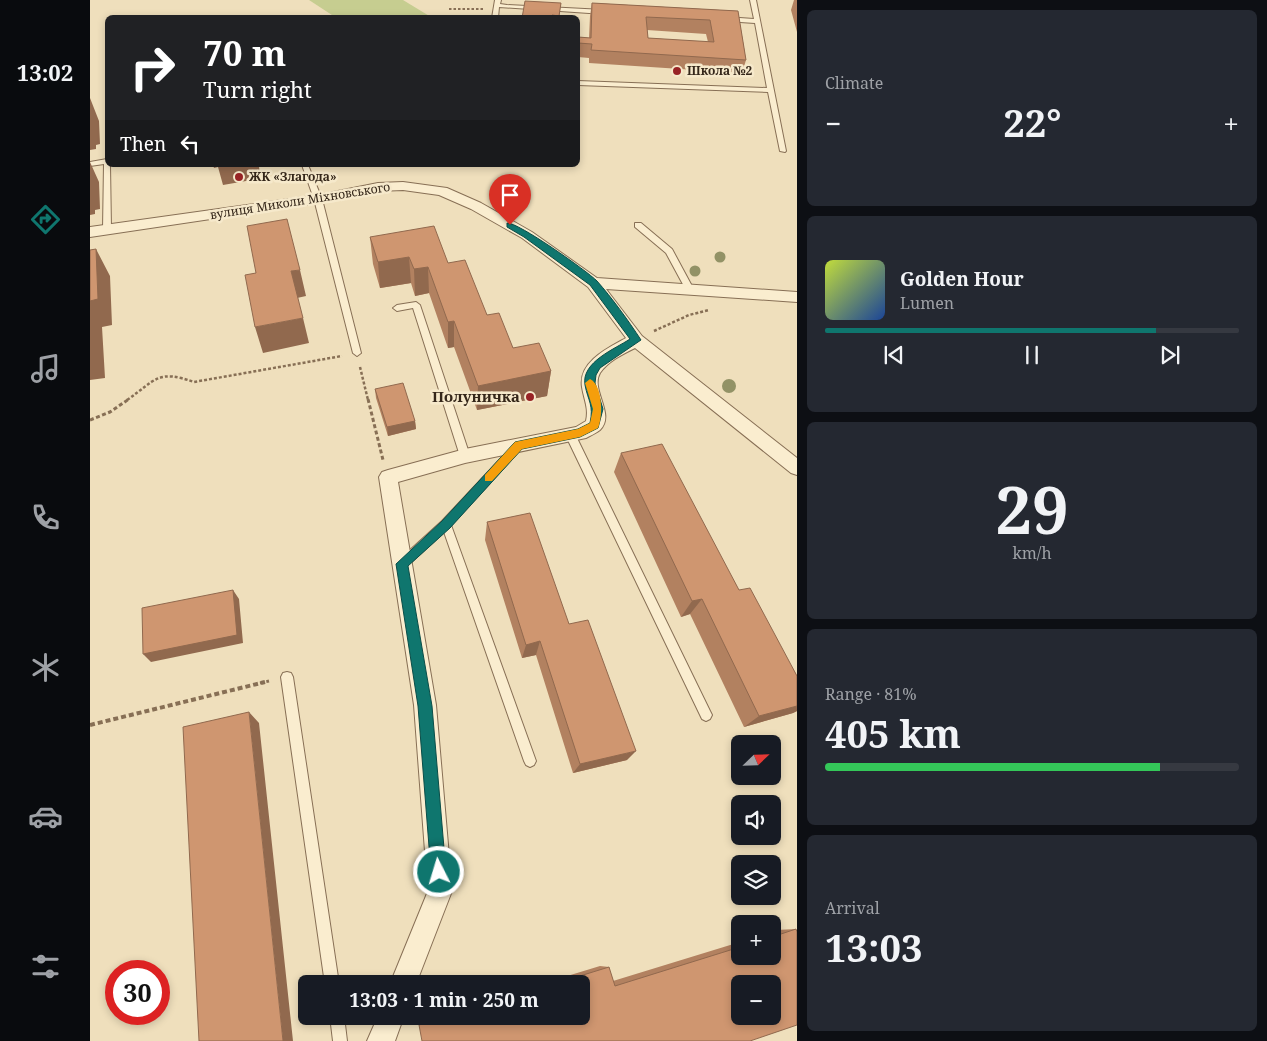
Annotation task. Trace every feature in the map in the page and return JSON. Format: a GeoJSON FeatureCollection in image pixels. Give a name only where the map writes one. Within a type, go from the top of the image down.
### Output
{"type":"FeatureCollection","features":[{"type":"Feature","properties":{"kind":"street","name":"вулиця Миколи Міхновського"},"geometry":{"type":"LineString","coordinates":[[90,232],[318,199],[378,187],[403,186],[442,191],[476,206],[527,235],[593,283],[636,340]]}},
{"type":"Feature","properties":{"kind":"street"},"geometry":{"type":"LineString","coordinates":[[593,283],[689,288],[797,297]]}},
{"type":"Feature","properties":{"kind":"street"},"geometry":{"type":"LineString","coordinates":[[407,975],[440,891],[425,706],[388,477],[465,456],[580,433],[594,426],[598,409],[590,383],[597,365],[636,340],[797,468]]}},
{"type":"Feature","properties":{"kind":"street"},"geometry":{"type":"LineString","coordinates":[[381,1041],[387,1025]]}},
{"type":"Feature","properties":{"kind":"lane"},"geometry":{"type":"LineString","coordinates":[[753,0],[783,151]]}},
{"type":"Feature","properties":{"kind":"lane"},"geometry":{"type":"LineString","coordinates":[[497,5],[607,12]]}},
{"type":"Feature","properties":{"kind":"lane"},"geometry":{"type":"LineString","coordinates":[[717,19],[757,21]]}},
{"type":"Feature","properties":{"kind":"lane"},"geometry":{"type":"LineString","coordinates":[[580,83],[770,90]]}},
{"type":"Feature","properties":{"kind":"lane"},"geometry":{"type":"LineString","coordinates":[[90,164],[105,161]]}},
{"type":"Feature","properties":{"kind":"lane"},"geometry":{"type":"LineString","coordinates":[[107,167],[107,229]]}},
{"type":"Feature","properties":{"kind":"lane"},"geometry":{"type":"LineString","coordinates":[[306,167],[318,199],[357,353]]}},
{"type":"Feature","properties":{"kind":"lane"},"geometry":{"type":"LineString","coordinates":[[638,225],[669,252],[689,288]]}},
{"type":"Feature","properties":{"kind":"lane"},"geometry":{"type":"LineString","coordinates":[[396,308],[416,305],[465,456]]}},
{"type":"Feature","properties":{"kind":"lane"},"geometry":{"type":"LineString","coordinates":[[570,434],[706,715]]}},
{"type":"Feature","properties":{"kind":"lane"},"geometry":{"type":"LineString","coordinates":[[402,564],[446,524],[519,445]]}},
{"type":"Feature","properties":{"kind":"lane"},"geometry":{"type":"LineString","coordinates":[[446,524],[530,761]]}},
{"type":"Feature","properties":{"kind":"lane"},"geometry":{"type":"LineString","coordinates":[[287,677],[331,975]]}},
{"type":"Feature","properties":{"kind":"lane"},"geometry":{"type":"LineString","coordinates":[[338,1025],[340,1041]]}},
{"type":"Feature","properties":{"kind":"path"},"geometry":{"type":"LineString","coordinates":[[449,9],[497,5]]}},
{"type":"Feature","properties":{"kind":"path"},"geometry":{"type":"LineString","coordinates":[[90,420],[110,412],[157,377],[174,375],[194,382],[357,353],[388,477]]}},
{"type":"Feature","properties":{"kind":"path"},"geometry":{"type":"LineString","coordinates":[[90,724],[287,677]]}},
{"type":"Feature","properties":{"kind":"green space"},"geometry":{"type":"Polygon","coordinates":[[[309,0],[403,0],[428,15],[332,15],[309,0]]]}},
{"type":"Feature","properties":{"kind":"building"},"geometry":{"type":"Polygon","coordinates":[[[525,1],[561,3],[559,15],[523,15],[525,1]]]}},
{"type":"Feature","properties":{"kind":"building"},"geometry":{"type":"Polygon","coordinates":[[[592,3],[738,11],[746,60],[591,50],[592,44],[580,43],[580,37],[591,38],[592,3]],[[646,17],[648,38],[714,42],[710,20],[646,17]]]}},
{"type":"Feature","properties":{"kind":"building"},"geometry":{"type":"Polygon","coordinates":[[[287,219],[300,270],[291,271],[303,318],[255,327],[245,275],[256,273],[247,226],[287,219]]]}},
{"type":"Feature","properties":{"kind":"building"},"geometry":{"type":"Polygon","coordinates":[[[434,226],[448,263],[465,260],[487,315],[499,313],[513,348],[539,343],[551,371],[478,386],[454,321],[448,322],[428,267],[414,269],[409,257],[378,262],[370,237],[434,226]]]}},
{"type":"Feature","properties":{"kind":"building"},"geometry":{"type":"Polygon","coordinates":[[[96,249],[98,299],[90,301],[90,250],[96,249]]]}},
{"type":"Feature","properties":{"kind":"building"},"geometry":{"type":"Polygon","coordinates":[[[403,383],[415,421],[387,427],[375,389],[403,383]]]}},
{"type":"Feature","properties":{"kind":"building"},"geometry":{"type":"Polygon","coordinates":[[[662,444],[739,590],[750,588],[797,676],[797,706],[759,716],[702,599],[692,601],[621,453],[662,444]]]}},
{"type":"Feature","properties":{"kind":"building"},"geometry":{"type":"Polygon","coordinates":[[[530,513],[569,624],[588,620],[636,751],[580,764],[540,641],[526,645],[487,522],[530,513]]]}},
{"type":"Feature","properties":{"kind":"building"},"geometry":{"type":"Polygon","coordinates":[[[233,590],[237,635],[143,654],[142,608],[233,590]]]}},
{"type":"Feature","properties":{"kind":"building"},"geometry":{"type":"Polygon","coordinates":[[[249,712],[283,1041],[199,1041],[183,727],[249,712]]]}},
{"type":"Feature","properties":{"kind":"building"},"geometry":{"type":"Polygon","coordinates":[[[796,929],[797,932],[797,1025],[750,1041],[422,1041],[419,1025],[590,1025],[590,975],[583,975],[609,967],[615,986],[731,950],[731,965],[781,965],[781,934],[796,929]]]}},
{"type":"Feature","properties":{"kind":"slow traffic"},"geometry":{"type":"LineString","coordinates":[[488,478],[519,445],[580,433],[594,426],[598,409],[590,383]]}},
{"type":"Feature","properties":{"kind":"place","name":"Школа №2"},"geometry":{"type":"Point","coordinates":[677,71]}},
{"type":"Feature","properties":{"kind":"place","name":"ЖК «Злагода»"},"geometry":{"type":"Point","coordinates":[239,177]}},
{"type":"Feature","properties":{"kind":"place","name":"Полуничка"},"geometry":{"type":"Point","coordinates":[530,397]}},
{"type":"Feature","properties":{"kind":"route"},"geometry":{"type":"LineString","coordinates":[[439,872],[425,706],[408,590],[402,564],[446,524],[519,445],[580,433],[594,426],[598,409],[590,383],[591,375],[597,365],[636,340],[593,283],[527,235],[510,225]]}}]}
